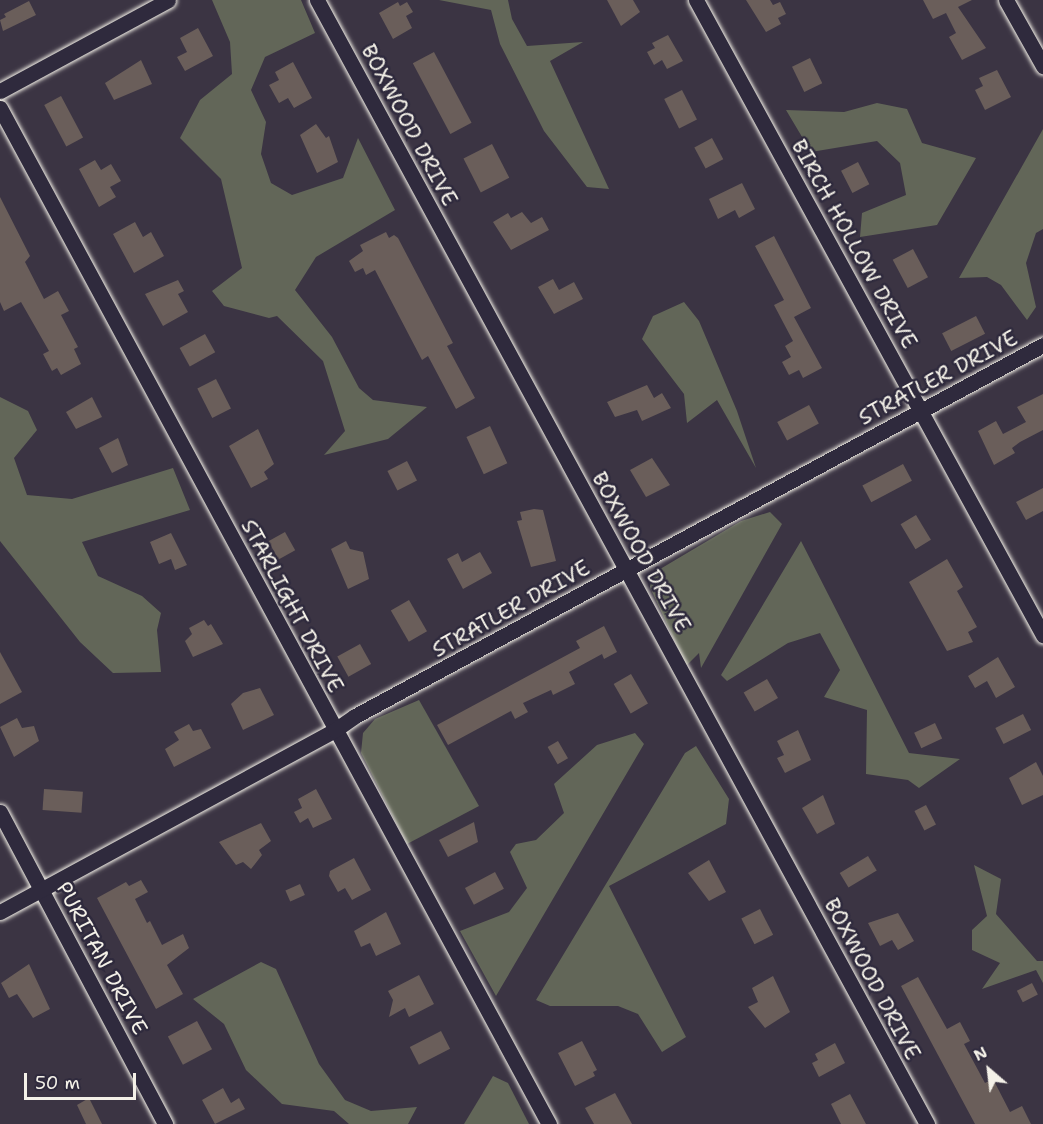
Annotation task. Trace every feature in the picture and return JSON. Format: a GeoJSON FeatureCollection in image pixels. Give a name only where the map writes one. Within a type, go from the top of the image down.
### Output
{"type":"FeatureCollection","features":[{"type":"Feature","properties":{"kind":"street"},"geometry":{"type":"LineString","coordinates":[[0,91],[168,0]]}},
{"type":"Feature","properties":{"kind":"street","name":"BOXWOOD DRIVE"},"geometry":{"type":"LineString","coordinates":[[317,0],[927,1124]]}},
{"type":"Feature","properties":{"kind":"street","name":"BIRCH HOLLOW DRIVE"},"geometry":{"type":"LineString","coordinates":[[696,0],[1043,635]]}},
{"type":"Feature","properties":{"kind":"street"},"geometry":{"type":"LineString","coordinates":[[1005,0],[1043,66]]}},
{"type":"Feature","properties":{"kind":"street","name":"STARLIGHT DRIVE"},"geometry":{"type":"LineString","coordinates":[[0,108],[549,1124]]}},
{"type":"Feature","properties":{"kind":"street","name":"STRATLER DRIVE"},"geometry":{"type":"LineString","coordinates":[[0,912],[335,730],[355,716],[1043,345]]}},
{"type":"Feature","properties":{"kind":"street","name":"PURITAN DRIVE"},"geometry":{"type":"LineString","coordinates":[[0,812],[165,1124]]}},
{"type":"Feature","properties":{"kind":"green space"},"geometry":{"type":"Polygon","coordinates":[[[212,0],[301,0],[315,33],[265,57],[251,90],[266,122],[261,154],[271,183],[292,195],[343,178],[358,138],[395,210],[316,257],[295,290],[332,337],[359,388],[373,400],[427,407],[388,439],[324,455],[345,431],[323,361],[277,316],[269,318],[224,306],[212,291],[242,268],[221,179],[180,138],[200,100],[232,74],[230,42],[212,0]]]}},
{"type":"Feature","properties":{"kind":"green space"},"geometry":{"type":"Polygon","coordinates":[[[439,0],[508,0],[512,19],[527,46],[583,42],[550,61],[609,189],[587,187],[544,131],[500,44],[491,10],[439,0]]]}},
{"type":"Feature","properties":{"kind":"green space"},"geometry":{"type":"Polygon","coordinates":[[[877,103],[907,109],[922,143],[976,158],[937,225],[860,237],[862,213],[906,195],[900,163],[877,141],[811,152],[786,110],[844,112],[877,103]]]}},
{"type":"Feature","properties":{"kind":"green space"},"geometry":{"type":"Polygon","coordinates":[[[1043,129],[1043,229],[1036,233],[1026,263],[1036,307],[1027,320],[1001,285],[987,277],[959,278],[1043,129]]]}},
{"type":"Feature","properties":{"kind":"green space"},"geometry":{"type":"Polygon","coordinates":[[[684,302],[699,321],[737,411],[756,468],[717,400],[687,423],[684,394],[642,339],[653,316],[684,302]]]}},
{"type":"Feature","properties":{"kind":"green space"},"geometry":{"type":"Polygon","coordinates":[[[0,397],[28,411],[37,430],[14,458],[27,495],[72,499],[173,468],[190,510],[82,542],[98,576],[142,596],[161,613],[157,630],[161,672],[113,673],[80,642],[0,541],[0,397]]]}},
{"type":"Feature","properties":{"kind":"green space"},"geometry":{"type":"Polygon","coordinates":[[[770,512],[782,524],[701,668],[699,653],[686,666],[650,587],[650,575],[741,521],[770,512]]]}},
{"type":"Feature","properties":{"kind":"green space"},"geometry":{"type":"Polygon","coordinates":[[[801,541],[909,753],[960,759],[919,788],[908,780],[866,774],[867,710],[824,697],[840,670],[820,633],[788,643],[727,681],[721,675],[801,541]]]}},
{"type":"Feature","properties":{"kind":"green space"},"geometry":{"type":"Polygon","coordinates":[[[419,700],[479,806],[407,844],[361,753],[363,733],[375,719],[419,700]]]}},
{"type":"Feature","properties":{"kind":"green space"},"geometry":{"type":"Polygon","coordinates":[[[635,733],[644,744],[496,996],[460,931],[509,912],[527,888],[510,852],[516,844],[536,840],[564,813],[554,784],[597,745],[635,733]]]}},
{"type":"Feature","properties":{"kind":"green space"},"geometry":{"type":"Polygon","coordinates":[[[696,746],[729,799],[726,824],[609,886],[686,1037],[662,1052],[638,1014],[618,1006],[550,1006],[536,1000],[685,753],[696,746]]]}},
{"type":"Feature","properties":{"kind":"green space"},"geometry":{"type":"Polygon","coordinates":[[[974,865],[1001,879],[996,914],[1037,961],[1043,961],[1043,983],[1036,970],[982,989],[1000,963],[972,950],[972,930],[987,916],[974,865]]]}},
{"type":"Feature","properties":{"kind":"green space"},"geometry":{"type":"Polygon","coordinates":[[[261,962],[276,969],[319,1064],[345,1100],[371,1111],[417,1107],[408,1124],[349,1124],[334,1111],[282,1104],[246,1070],[224,1024],[193,999],[261,962]]]}},
{"type":"Feature","properties":{"kind":"green space"},"geometry":{"type":"Polygon","coordinates":[[[493,1076],[508,1083],[529,1124],[464,1124],[493,1076]]]}},
{"type":"Feature","properties":{"kind":"building"},"geometry":{"type":"Polygon","coordinates":[[[607,0],[633,0],[640,12],[621,26],[607,0]]]}},
{"type":"Feature","properties":{"kind":"building"},"geometry":{"type":"Polygon","coordinates":[[[746,0],[770,0],[773,5],[780,2],[786,14],[778,18],[781,24],[766,32],[746,0]]]}},
{"type":"Feature","properties":{"kind":"building"},"geometry":{"type":"Polygon","coordinates":[[[923,0],[972,0],[958,7],[986,48],[962,60],[949,37],[956,33],[946,13],[933,19],[923,0]]]}},
{"type":"Feature","properties":{"kind":"building"},"geometry":{"type":"Polygon","coordinates":[[[29,1],[36,15],[3,31],[0,20],[6,17],[4,14],[29,1]]]}},
{"type":"Feature","properties":{"kind":"building"},"geometry":{"type":"Polygon","coordinates":[[[398,2],[400,6],[407,2],[413,12],[406,16],[412,28],[393,39],[379,13],[398,2]]]}},
{"type":"Feature","properties":{"kind":"building"},"geometry":{"type":"Polygon","coordinates":[[[198,28],[213,56],[185,71],[177,57],[187,52],[180,38],[198,28]]]}},
{"type":"Feature","properties":{"kind":"building"},"geometry":{"type":"Polygon","coordinates":[[[668,35],[683,61],[667,69],[662,60],[654,65],[647,52],[655,48],[652,43],[668,35]]]}},
{"type":"Feature","properties":{"kind":"building"},"geometry":{"type":"Polygon","coordinates":[[[434,52],[472,123],[450,134],[413,63],[434,52]]]}},
{"type":"Feature","properties":{"kind":"building"},"geometry":{"type":"Polygon","coordinates":[[[810,58],[822,83],[804,92],[792,67],[810,58]]]}},
{"type":"Feature","properties":{"kind":"building"},"geometry":{"type":"Polygon","coordinates":[[[141,60],[152,84],[114,100],[105,83],[141,60]]]}},
{"type":"Feature","properties":{"kind":"building"},"geometry":{"type":"Polygon","coordinates":[[[293,62],[312,98],[294,108],[288,98],[279,103],[269,85],[279,80],[275,72],[293,62]]]}},
{"type":"Feature","properties":{"kind":"building"},"geometry":{"type":"Polygon","coordinates":[[[997,70],[1011,97],[985,110],[975,90],[983,86],[979,78],[997,70]]]}},
{"type":"Feature","properties":{"kind":"building"},"geometry":{"type":"Polygon","coordinates":[[[682,90],[697,119],[679,128],[664,99],[682,90]]]}},
{"type":"Feature","properties":{"kind":"building"},"geometry":{"type":"Polygon","coordinates":[[[61,96],[83,137],[66,146],[44,105],[61,96]]]}},
{"type":"Feature","properties":{"kind":"building"},"geometry":{"type":"Polygon","coordinates":[[[316,124],[326,138],[329,136],[338,162],[317,173],[300,135],[316,124]]]}},
{"type":"Feature","properties":{"kind":"building"},"geometry":{"type":"Polygon","coordinates":[[[712,138],[723,159],[706,169],[694,147],[712,138]]]}},
{"type":"Feature","properties":{"kind":"building"},"geometry":{"type":"Polygon","coordinates":[[[492,144],[509,178],[481,192],[463,159],[492,144]]]}},
{"type":"Feature","properties":{"kind":"building"},"geometry":{"type":"Polygon","coordinates":[[[95,160],[101,170],[111,164],[121,181],[110,187],[116,197],[99,207],[79,169],[95,160]]]}},
{"type":"Feature","properties":{"kind":"building"},"geometry":{"type":"Polygon","coordinates":[[[858,162],[869,184],[852,193],[841,171],[858,162]]]}},
{"type":"Feature","properties":{"kind":"building"},"geometry":{"type":"Polygon","coordinates":[[[742,183],[755,209],[739,218],[735,210],[718,219],[709,199],[742,183]]]}},
{"type":"Feature","properties":{"kind":"building"},"geometry":{"type":"Polygon","coordinates":[[[0,197],[30,256],[25,262],[44,299],[58,291],[69,311],[61,315],[78,347],[74,349],[81,364],[61,375],[57,368],[52,371],[43,354],[49,351],[21,302],[4,311],[0,302],[0,197]]]}},
{"type":"Feature","properties":{"kind":"building"},"geometry":{"type":"Polygon","coordinates":[[[522,212],[531,223],[542,217],[549,230],[511,250],[493,222],[508,213],[511,218],[522,212]]]}},
{"type":"Feature","properties":{"kind":"building"},"geometry":{"type":"Polygon","coordinates":[[[135,222],[143,237],[151,232],[164,256],[134,273],[113,234],[135,222]]]}},
{"type":"Feature","properties":{"kind":"building"},"geometry":{"type":"Polygon","coordinates":[[[386,232],[389,238],[394,235],[398,238],[453,343],[447,346],[475,398],[456,409],[428,356],[422,360],[375,270],[366,275],[363,268],[355,272],[349,261],[363,251],[360,245],[386,232]]]}},
{"type":"Feature","properties":{"kind":"building"},"geometry":{"type":"Polygon","coordinates":[[[774,236],[811,308],[794,317],[822,368],[803,378],[799,370],[789,375],[782,362],[791,357],[785,346],[793,341],[774,305],[784,300],[755,246],[774,236]]]}},
{"type":"Feature","properties":{"kind":"building"},"geometry":{"type":"Polygon","coordinates":[[[913,249],[928,277],[908,288],[893,260],[913,249]]]}},
{"type":"Feature","properties":{"kind":"building"},"geometry":{"type":"Polygon","coordinates":[[[553,279],[559,290],[574,282],[583,299],[554,314],[538,287],[553,279]]]}},
{"type":"Feature","properties":{"kind":"building"},"geometry":{"type":"Polygon","coordinates":[[[178,280],[184,291],[178,294],[188,312],[163,326],[145,294],[178,280]]]}},
{"type":"Feature","properties":{"kind":"building"},"geometry":{"type":"Polygon","coordinates":[[[976,316],[985,334],[951,351],[942,333],[976,316]]]}},
{"type":"Feature","properties":{"kind":"building"},"geometry":{"type":"Polygon","coordinates":[[[205,334],[215,352],[190,366],[180,348],[205,334]]]}},
{"type":"Feature","properties":{"kind":"building"},"geometry":{"type":"Polygon","coordinates":[[[216,379],[231,408],[212,418],[197,389],[216,379]]]}},
{"type":"Feature","properties":{"kind":"building"},"geometry":{"type":"Polygon","coordinates":[[[647,385],[654,398],[662,393],[671,408],[642,421],[637,410],[615,417],[607,402],[647,385]]]}},
{"type":"Feature","properties":{"kind":"building"},"geometry":{"type":"Polygon","coordinates":[[[1043,394],[1043,430],[1020,442],[1012,448],[1015,453],[994,465],[978,431],[996,421],[1003,434],[1026,422],[1017,407],[1043,394]]]}},
{"type":"Feature","properties":{"kind":"building"},"geometry":{"type":"Polygon","coordinates":[[[92,397],[102,417],[76,429],[66,412],[92,397]]]}},
{"type":"Feature","properties":{"kind":"building"},"geometry":{"type":"Polygon","coordinates":[[[809,405],[819,424],[787,440],[777,422],[809,405]]]}},
{"type":"Feature","properties":{"kind":"building"},"geometry":{"type":"Polygon","coordinates":[[[490,426],[507,463],[484,474],[466,437],[490,426]]]}},
{"type":"Feature","properties":{"kind":"building"},"geometry":{"type":"Polygon","coordinates":[[[258,429],[274,464],[264,472],[268,479],[251,488],[229,446],[258,429]]]}},
{"type":"Feature","properties":{"kind":"building"},"geometry":{"type":"Polygon","coordinates":[[[118,438],[128,465],[112,473],[99,448],[118,438]]]}},
{"type":"Feature","properties":{"kind":"building"},"geometry":{"type":"Polygon","coordinates":[[[652,458],[670,485],[646,497],[630,470],[652,458]]]}},
{"type":"Feature","properties":{"kind":"building"},"geometry":{"type":"Polygon","coordinates":[[[407,461],[417,481],[397,491],[387,471],[407,461]]]}},
{"type":"Feature","properties":{"kind":"building"},"geometry":{"type":"Polygon","coordinates":[[[903,464],[912,481],[871,502],[862,486],[903,464]]]}},
{"type":"Feature","properties":{"kind":"building"},"geometry":{"type":"Polygon","coordinates":[[[1043,488],[1043,511],[1026,520],[1016,502],[1043,488]]]}},
{"type":"Feature","properties":{"kind":"building"},"geometry":{"type":"Polygon","coordinates":[[[543,510],[556,561],[531,567],[517,521],[522,520],[520,512],[543,510]]]}},
{"type":"Feature","properties":{"kind":"building"},"geometry":{"type":"Polygon","coordinates":[[[916,515],[931,540],[916,549],[901,524],[916,515]]]}},
{"type":"Feature","properties":{"kind":"building"},"geometry":{"type":"Polygon","coordinates":[[[285,532],[295,550],[279,560],[268,541],[285,532]]]}},
{"type":"Feature","properties":{"kind":"building"},"geometry":{"type":"Polygon","coordinates":[[[171,533],[187,565],[175,570],[171,559],[159,564],[150,542],[171,533]]]}},
{"type":"Feature","properties":{"kind":"building"},"geometry":{"type":"Polygon","coordinates":[[[346,541],[350,549],[363,552],[369,579],[348,589],[331,549],[346,541]]]}},
{"type":"Feature","properties":{"kind":"building"},"geometry":{"type":"Polygon","coordinates":[[[480,552],[492,573],[463,589],[447,559],[458,553],[462,562],[480,552]]]}},
{"type":"Feature","properties":{"kind":"building"},"geometry":{"type":"Polygon","coordinates":[[[947,559],[963,587],[957,591],[977,627],[968,632],[973,642],[947,651],[909,582],[947,559]]]}},
{"type":"Feature","properties":{"kind":"building"},"geometry":{"type":"Polygon","coordinates":[[[409,600],[427,631],[409,642],[391,610],[409,600]]]}},
{"type":"Feature","properties":{"kind":"building"},"geometry":{"type":"Polygon","coordinates":[[[204,620],[208,626],[211,624],[223,644],[193,657],[185,641],[192,634],[189,628],[204,620]]]}},
{"type":"Feature","properties":{"kind":"building"},"geometry":{"type":"Polygon","coordinates":[[[604,626],[617,652],[604,659],[602,654],[569,672],[575,684],[553,695],[551,690],[523,703],[528,712],[515,719],[511,711],[448,745],[437,725],[580,648],[576,641],[604,626]]]}},
{"type":"Feature","properties":{"kind":"building"},"geometry":{"type":"Polygon","coordinates":[[[360,644],[371,664],[348,677],[337,657],[360,644]]]}},
{"type":"Feature","properties":{"kind":"building"},"geometry":{"type":"Polygon","coordinates":[[[0,652],[22,692],[0,704],[0,652]]]}},
{"type":"Feature","properties":{"kind":"building"},"geometry":{"type":"Polygon","coordinates":[[[998,657],[1015,687],[996,698],[987,681],[975,688],[968,676],[998,657]]]}},
{"type":"Feature","properties":{"kind":"building"},"geometry":{"type":"Polygon","coordinates":[[[631,674],[648,703],[631,713],[614,684],[631,674]]]}},
{"type":"Feature","properties":{"kind":"building"},"geometry":{"type":"Polygon","coordinates":[[[767,679],[778,698],[755,712],[744,692],[767,679]]]}},
{"type":"Feature","properties":{"kind":"building"},"geometry":{"type":"Polygon","coordinates":[[[260,688],[274,715],[243,730],[231,704],[243,693],[260,688]]]}},
{"type":"Feature","properties":{"kind":"building"},"geometry":{"type":"Polygon","coordinates":[[[1023,714],[1031,730],[1004,744],[995,728],[1023,714]]]}},
{"type":"Feature","properties":{"kind":"building"},"geometry":{"type":"Polygon","coordinates":[[[17,718],[22,728],[34,726],[39,741],[14,757],[0,727],[17,718]]]}},
{"type":"Feature","properties":{"kind":"building"},"geometry":{"type":"Polygon","coordinates":[[[935,723],[942,738],[921,748],[914,733],[935,723]]]}},
{"type":"Feature","properties":{"kind":"building"},"geometry":{"type":"Polygon","coordinates":[[[189,724],[193,731],[201,729],[211,748],[174,767],[165,749],[179,740],[174,732],[189,724]]]}},
{"type":"Feature","properties":{"kind":"building"},"geometry":{"type":"Polygon","coordinates":[[[798,730],[811,760],[785,773],[777,758],[784,755],[777,741],[798,730]]]}},
{"type":"Feature","properties":{"kind":"building"},"geometry":{"type":"Polygon","coordinates":[[[558,741],[568,758],[558,764],[548,747],[558,741]]]}},
{"type":"Feature","properties":{"kind":"building"},"geometry":{"type":"Polygon","coordinates":[[[1036,762],[1043,776],[1043,795],[1022,805],[1009,778],[1036,762]]]}},
{"type":"Feature","properties":{"kind":"building"},"geometry":{"type":"Polygon","coordinates":[[[44,789],[83,792],[81,813],[43,810],[44,789]]]}},
{"type":"Feature","properties":{"kind":"building"},"geometry":{"type":"Polygon","coordinates":[[[316,789],[332,819],[313,828],[308,818],[300,823],[294,812],[302,808],[298,799],[316,789]]]}},
{"type":"Feature","properties":{"kind":"building"},"geometry":{"type":"Polygon","coordinates":[[[823,795],[835,824],[817,834],[802,808],[823,795]]]}},
{"type":"Feature","properties":{"kind":"building"},"geometry":{"type":"Polygon","coordinates":[[[926,805],[936,825],[924,831],[914,811],[926,805]]]}},
{"type":"Feature","properties":{"kind":"building"},"geometry":{"type":"Polygon","coordinates":[[[474,822],[478,842],[448,857],[439,840],[474,822]]]}},
{"type":"Feature","properties":{"kind":"building"},"geometry":{"type":"Polygon","coordinates":[[[261,823],[271,841],[259,850],[262,855],[251,869],[243,862],[236,865],[219,842],[261,823]]]}},
{"type":"Feature","properties":{"kind":"building"},"geometry":{"type":"Polygon","coordinates":[[[868,856],[877,871],[848,888],[840,873],[868,856]]]}},
{"type":"Feature","properties":{"kind":"building"},"geometry":{"type":"Polygon","coordinates":[[[354,858],[371,890],[352,900],[345,888],[338,892],[329,876],[330,871],[354,858]]]}},
{"type":"Feature","properties":{"kind":"building"},"geometry":{"type":"Polygon","coordinates":[[[709,860],[726,892],[709,901],[688,873],[709,860]]]}},
{"type":"Feature","properties":{"kind":"building"},"geometry":{"type":"Polygon","coordinates":[[[495,872],[504,889],[474,905],[465,888],[495,872]]]}},
{"type":"Feature","properties":{"kind":"building"},"geometry":{"type":"Polygon","coordinates":[[[141,880],[148,892],[135,899],[162,945],[183,934],[189,948],[167,965],[183,994],[156,1009],[97,898],[126,882],[129,886],[141,880]]]}},
{"type":"Feature","properties":{"kind":"building"},"geometry":{"type":"Polygon","coordinates":[[[300,884],[305,895],[290,901],[285,891],[300,884]]]}},
{"type":"Feature","properties":{"kind":"building"},"geometry":{"type":"Polygon","coordinates":[[[760,909],[773,935],[754,944],[741,919],[760,909]]]}},
{"type":"Feature","properties":{"kind":"building"},"geometry":{"type":"Polygon","coordinates":[[[386,912],[401,944],[376,956],[370,943],[361,947],[354,931],[386,912]]]}},
{"type":"Feature","properties":{"kind":"building"},"geometry":{"type":"Polygon","coordinates":[[[898,913],[914,941],[898,950],[892,940],[880,946],[868,923],[898,913]]]}},
{"type":"Feature","properties":{"kind":"building"},"geometry":{"type":"Polygon","coordinates":[[[29,964],[50,1009],[33,1018],[17,994],[9,998],[1,983],[29,964]]]}},
{"type":"Feature","properties":{"kind":"building"},"geometry":{"type":"Polygon","coordinates":[[[419,975],[434,1004],[409,1017],[405,1008],[389,1017],[393,1000],[388,991],[419,975]]]}},
{"type":"Feature","properties":{"kind":"building"},"geometry":{"type":"Polygon","coordinates":[[[773,976],[790,1012],[765,1028],[748,1007],[758,1002],[752,988],[773,976]]]}},
{"type":"Feature","properties":{"kind":"building"},"geometry":{"type":"Polygon","coordinates":[[[918,977],[947,1029],[960,1022],[970,1041],[964,1044],[985,1083],[993,1079],[1010,1112],[1022,1106],[1031,1124],[975,1124],[901,986],[918,977]]]}},
{"type":"Feature","properties":{"kind":"building"},"geometry":{"type":"Polygon","coordinates":[[[1032,983],[1038,995],[1023,1002],[1017,991],[1032,983]]]}},
{"type":"Feature","properties":{"kind":"building"},"geometry":{"type":"Polygon","coordinates":[[[197,1021],[212,1049],[183,1065],[168,1036],[197,1021]]]}},
{"type":"Feature","properties":{"kind":"building"},"geometry":{"type":"Polygon","coordinates":[[[441,1031],[450,1049],[419,1065],[410,1047],[441,1031]]]}},
{"type":"Feature","properties":{"kind":"building"},"geometry":{"type":"Polygon","coordinates":[[[582,1041],[597,1070],[593,1072],[595,1076],[575,1086],[558,1053],[582,1041]]]}},
{"type":"Feature","properties":{"kind":"building"},"geometry":{"type":"Polygon","coordinates":[[[835,1043],[845,1063],[819,1077],[812,1063],[818,1060],[815,1054],[835,1043]]]}},
{"type":"Feature","properties":{"kind":"building"},"geometry":{"type":"Polygon","coordinates":[[[223,1088],[231,1103],[239,1098],[245,1109],[215,1124],[202,1100],[223,1088]]]}},
{"type":"Feature","properties":{"kind":"building"},"geometry":{"type":"Polygon","coordinates":[[[615,1093],[632,1124],[594,1124],[585,1108],[615,1093]]]}},
{"type":"Feature","properties":{"kind":"building"},"geometry":{"type":"Polygon","coordinates":[[[850,1094],[866,1124],[841,1124],[831,1104],[850,1094]]]}},
{"type":"Feature","properties":{"kind":"building"},"geometry":{"type":"Polygon","coordinates":[[[89,1098],[102,1124],[86,1124],[77,1105],[89,1098]]]}}]}
